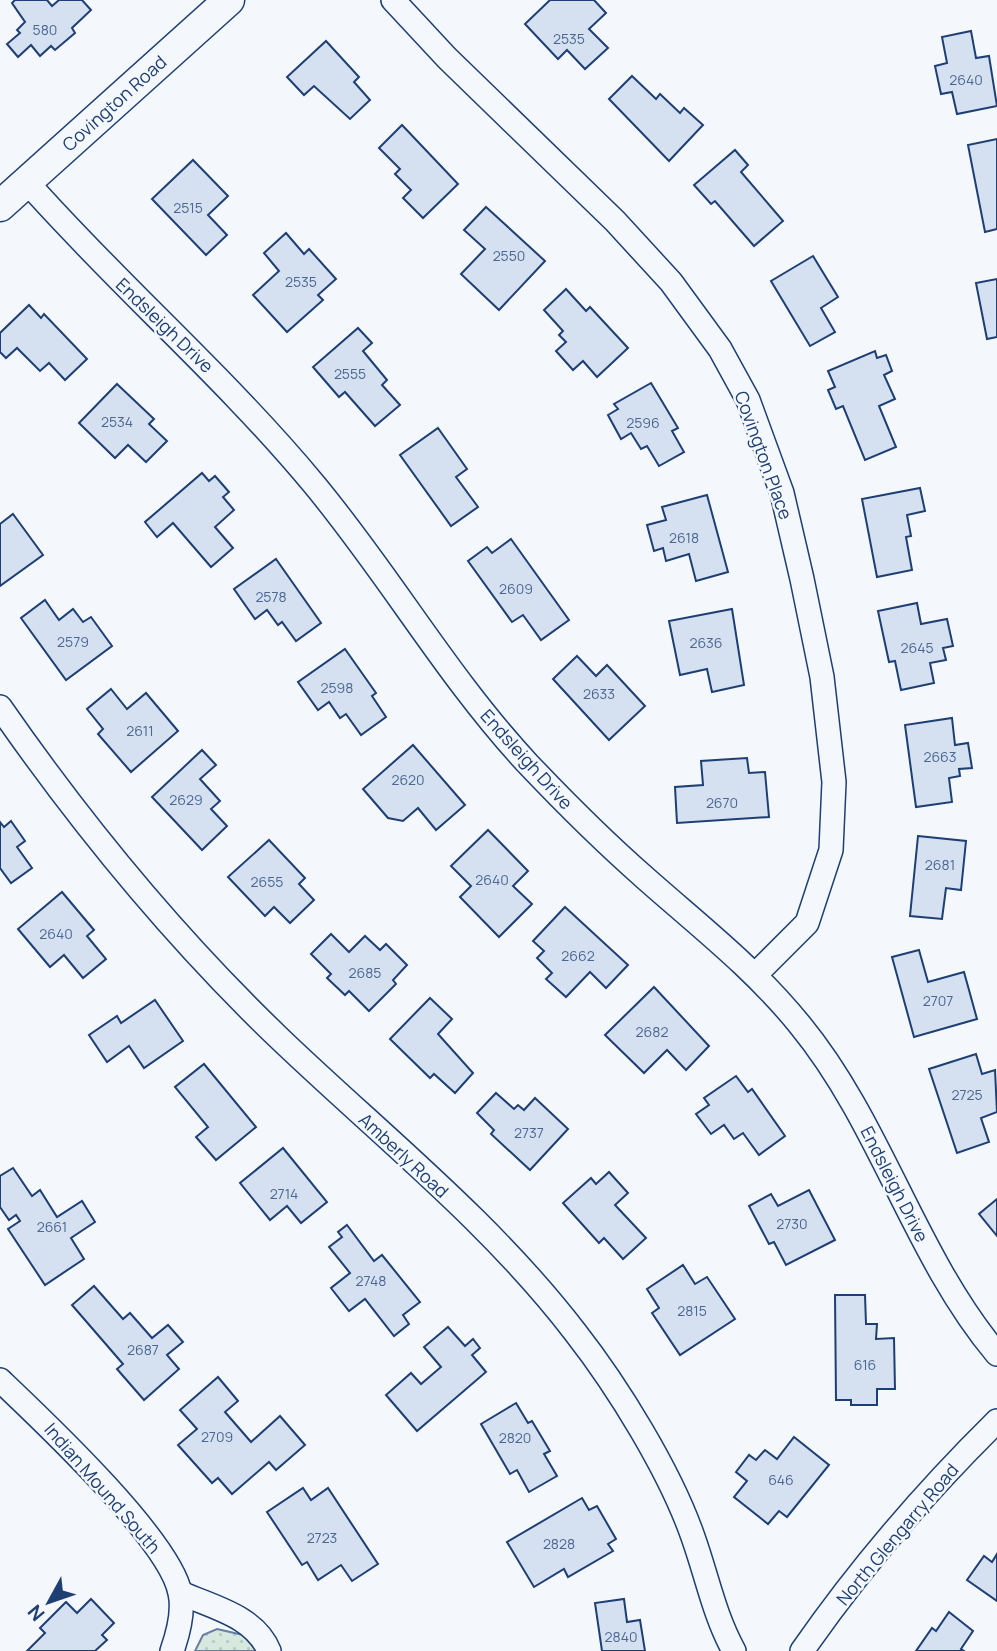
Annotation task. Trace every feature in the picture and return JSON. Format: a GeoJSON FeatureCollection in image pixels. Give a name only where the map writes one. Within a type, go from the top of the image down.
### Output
{"type":"FeatureCollection","features":[{"type":"Feature","properties":{"kind":"street","name":"Covington Road"},"geometry":{"type":"LineString","coordinates":[[0,206],[229,0]]}},
{"type":"Feature","properties":{"kind":"street","name":"Covington Place"},"geometry":{"type":"LineString","coordinates":[[393,0],[447,58],[615,221],[671,282],[720,349],[752,412],[782,493],[803,579],[821,677],[834,782],[831,850],[807,922],[756,974]]}},
{"type":"Feature","properties":{"kind":"street","name":"Endsleigh Drive"},"geometry":{"type":"LineString","coordinates":[[27,182],[95,258],[204,361],[278,441],[340,517],[454,676],[525,760],[603,840],[756,974],[828,1062],[865,1125],[949,1291],[997,1354]]}},
{"type":"Feature","properties":{"kind":"street","name":"Amberly Road"},"geometry":{"type":"LineString","coordinates":[[0,707],[91,829],[194,951],[280,1039],[484,1229],[536,1283],[577,1334],[663,1471],[693,1535],[720,1626],[734,1651]]}},
{"type":"Feature","properties":{"kind":"street","name":"Indian Mound South"},"geometry":{"type":"LineString","coordinates":[[0,1380],[71,1449],[140,1527],[159,1550],[181,1593]]}},
{"type":"Feature","properties":{"kind":"street","name":"North Glengarry Road"},"geometry":{"type":"LineString","coordinates":[[802,1651],[901,1525],[997,1422]]}},
{"type":"Feature","properties":{"kind":"street"},"geometry":{"type":"LineString","coordinates":[[172,1651],[179,1629],[181,1593],[239,1618],[258,1631],[268,1651]]}},
{"type":"Feature","properties":{"kind":"shaded area"},"geometry":{"type":"Polygon","coordinates":[[[217,1629],[243,1635],[257,1651],[195,1651],[203,1635],[217,1629]]]}},
{"type":"Feature","properties":{"kind":"building"},"geometry":{"type":"Polygon","coordinates":[[[15,0],[47,0],[52,6],[59,0],[82,0],[91,10],[72,28],[75,33],[55,50],[51,46],[40,56],[31,45],[18,57],[7,44],[20,33],[17,30],[25,22],[12,3],[15,0]]]}},
{"type":"Feature","properties":{"kind":"building"},"geometry":{"type":"Polygon","coordinates":[[[550,0],[594,0],[606,13],[589,29],[608,48],[585,69],[567,50],[558,59],[525,24],[550,0]]]}},
{"type":"Feature","properties":{"kind":"building"},"geometry":{"type":"Polygon","coordinates":[[[971,31],[976,58],[989,56],[997,106],[957,114],[952,92],[941,94],[935,66],[947,63],[942,37],[971,31]]]}},
{"type":"Feature","properties":{"kind":"building"},"geometry":{"type":"Polygon","coordinates":[[[326,41],[359,77],[354,82],[370,100],[350,119],[314,86],[304,95],[287,77],[326,41]]]}},
{"type":"Feature","properties":{"kind":"building"},"geometry":{"type":"Polygon","coordinates":[[[632,76],[656,99],[660,94],[680,113],[684,108],[703,125],[669,161],[609,99],[632,76]]]}},
{"type":"Feature","properties":{"kind":"building"},"geometry":{"type":"Polygon","coordinates":[[[402,125],[458,184],[423,218],[403,198],[411,190],[395,174],[400,169],[379,148],[402,125]]]}},
{"type":"Feature","properties":{"kind":"building"},"geometry":{"type":"Polygon","coordinates":[[[997,139],[997,229],[985,232],[968,145],[997,139]]]}},
{"type":"Feature","properties":{"kind":"building"},"geometry":{"type":"Polygon","coordinates":[[[735,150],[748,165],[741,172],[783,221],[754,246],[715,201],[711,204],[694,185],[735,150]]]}},
{"type":"Feature","properties":{"kind":"building"},"geometry":{"type":"Polygon","coordinates":[[[193,160],[228,196],[208,215],[227,235],[206,255],[152,199],[193,160]]]}},
{"type":"Feature","properties":{"kind":"building"},"geometry":{"type":"Polygon","coordinates":[[[486,207],[545,261],[499,310],[461,274],[485,249],[464,230],[486,207]]]}},
{"type":"Feature","properties":{"kind":"building"},"geometry":{"type":"Polygon","coordinates":[[[286,233],[304,254],[309,249],[336,279],[318,295],[323,300],[287,332],[253,295],[279,271],[264,253],[286,233]]]}},
{"type":"Feature","properties":{"kind":"building"},"geometry":{"type":"Polygon","coordinates":[[[813,256],[838,297],[821,308],[835,332],[810,346],[771,281],[813,256]]]}},
{"type":"Feature","properties":{"kind":"building"},"geometry":{"type":"Polygon","coordinates":[[[997,279],[997,337],[987,339],[976,283],[997,279]]]}},
{"type":"Feature","properties":{"kind":"building"},"geometry":{"type":"Polygon","coordinates":[[[566,289],[586,311],[590,307],[628,348],[597,377],[583,361],[573,370],[556,351],[566,342],[559,335],[563,331],[544,310],[566,289]]]}},
{"type":"Feature","properties":{"kind":"building"},"geometry":{"type":"Polygon","coordinates":[[[29,305],[41,318],[44,314],[87,359],[65,380],[49,363],[40,371],[17,348],[6,358],[0,352],[0,333],[29,305]]]}},
{"type":"Feature","properties":{"kind":"building"},"geometry":{"type":"Polygon","coordinates":[[[358,328],[372,343],[363,351],[387,380],[382,385],[400,405],[375,426],[345,392],[339,397],[313,367],[358,328]]]}},
{"type":"Feature","properties":{"kind":"building"},"geometry":{"type":"Polygon","coordinates":[[[875,351],[877,358],[886,355],[892,371],[884,375],[895,399],[879,406],[896,447],[865,460],[843,406],[836,409],[828,390],[835,387],[828,371],[875,351]]]}},
{"type":"Feature","properties":{"kind":"building"},"geometry":{"type":"Polygon","coordinates":[[[651,383],[678,428],[672,431],[684,452],[659,466],[647,446],[641,449],[631,433],[621,439],[608,415],[618,409],[614,404],[651,383]]]}},
{"type":"Feature","properties":{"kind":"building"},"geometry":{"type":"Polygon","coordinates":[[[117,384],[154,419],[149,424],[167,441],[146,462],[128,445],[115,458],[79,423],[117,384]]]}},
{"type":"Feature","properties":{"kind":"building"},"geometry":{"type":"Polygon","coordinates":[[[438,428],[467,469],[456,477],[478,507],[451,526],[400,455],[438,428]]]}},
{"type":"Feature","properties":{"kind":"building"},"geometry":{"type":"Polygon","coordinates":[[[202,473],[209,481],[215,476],[229,492],[223,497],[234,510],[215,527],[233,548],[211,567],[173,523],[157,537],[145,522],[202,473]]]}},
{"type":"Feature","properties":{"kind":"building"},"geometry":{"type":"Polygon","coordinates":[[[920,488],[925,511],[907,515],[911,536],[906,537],[912,570],[877,577],[862,499],[920,488]]]}},
{"type":"Feature","properties":{"kind":"building"},"geometry":{"type":"Polygon","coordinates":[[[707,495],[728,572],[696,581],[689,554],[666,561],[663,548],[654,551],[647,525],[666,520],[662,507],[707,495]]]}},
{"type":"Feature","properties":{"kind":"building"},"geometry":{"type":"Polygon","coordinates":[[[13,514],[43,555],[0,586],[0,524],[13,514]]]}},
{"type":"Feature","properties":{"kind":"building"},"geometry":{"type":"Polygon","coordinates":[[[511,539],[569,620],[541,640],[523,615],[512,622],[468,561],[487,547],[492,553],[511,539]]]}},
{"type":"Feature","properties":{"kind":"building"},"geometry":{"type":"Polygon","coordinates":[[[276,559],[321,623],[296,641],[282,622],[278,625],[267,610],[255,619],[234,589],[276,559]]]}},
{"type":"Feature","properties":{"kind":"building"},"geometry":{"type":"Polygon","coordinates":[[[45,600],[59,620],[73,609],[83,622],[91,617],[112,646],[66,680],[21,618],[45,600]]]}},
{"type":"Feature","properties":{"kind":"building"},"geometry":{"type":"Polygon","coordinates":[[[917,603],[921,624],[947,619],[953,646],[943,648],[946,660],[930,663],[934,683],[901,690],[895,661],[889,662],[878,611],[917,603]]]}},
{"type":"Feature","properties":{"kind":"building"},"geometry":{"type":"Polygon","coordinates":[[[732,609],[744,685],[712,692],[707,669],[680,675],[669,621],[732,609]]]}},
{"type":"Feature","properties":{"kind":"building"},"geometry":{"type":"Polygon","coordinates":[[[345,649],[376,693],[372,696],[386,717],[361,735],[346,714],[340,718],[329,702],[318,710],[298,682],[345,649]]]}},
{"type":"Feature","properties":{"kind":"building"},"geometry":{"type":"Polygon","coordinates":[[[577,656],[596,676],[607,665],[645,706],[609,740],[553,679],[577,656]]]}},
{"type":"Feature","properties":{"kind":"building"},"geometry":{"type":"Polygon","coordinates":[[[111,689],[127,709],[146,693],[178,731],[131,772],[98,734],[103,729],[87,709],[111,689]]]}},
{"type":"Feature","properties":{"kind":"building"},"geometry":{"type":"Polygon","coordinates":[[[952,718],[955,745],[968,743],[972,768],[959,769],[960,776],[949,778],[952,802],[916,807],[905,725],[952,718]]]}},
{"type":"Feature","properties":{"kind":"building"},"geometry":{"type":"Polygon","coordinates":[[[413,745],[465,805],[436,830],[418,808],[403,821],[388,818],[363,789],[413,745]]]}},
{"type":"Feature","properties":{"kind":"building"},"geometry":{"type":"Polygon","coordinates":[[[202,750],[216,765],[200,779],[220,801],[211,809],[227,826],[202,850],[152,797],[202,750]]]}},
{"type":"Feature","properties":{"kind":"building"},"geometry":{"type":"Polygon","coordinates":[[[747,758],[749,773],[765,772],[769,817],[677,823],[675,787],[703,785],[701,761],[747,758]]]}},
{"type":"Feature","properties":{"kind":"building"},"geometry":{"type":"Polygon","coordinates":[[[11,821],[25,841],[17,847],[32,868],[11,883],[0,868],[0,822],[4,827],[11,821]]]}},
{"type":"Feature","properties":{"kind":"building"},"geometry":{"type":"Polygon","coordinates":[[[488,830],[528,871],[513,886],[532,904],[499,937],[460,897],[471,886],[451,866],[488,830]]]}},
{"type":"Feature","properties":{"kind":"building"},"geometry":{"type":"Polygon","coordinates":[[[918,836],[966,841],[961,890],[946,888],[942,919],[910,916],[918,836]]]}},
{"type":"Feature","properties":{"kind":"building"},"geometry":{"type":"Polygon","coordinates":[[[269,840],[305,878],[299,884],[314,900],[290,923],[274,907],[265,916],[228,877],[269,840]]]}},
{"type":"Feature","properties":{"kind":"building"},"geometry":{"type":"Polygon","coordinates":[[[62,892],[94,930],[87,936],[106,959],[83,978],[64,955],[50,967],[18,929],[62,892]]]}},
{"type":"Feature","properties":{"kind":"building"},"geometry":{"type":"Polygon","coordinates":[[[565,907],[628,965],[606,988],[590,972],[566,997],[546,979],[552,973],[537,958],[544,951],[533,941],[565,907]]]}},
{"type":"Feature","properties":{"kind":"building"},"geometry":{"type":"Polygon","coordinates":[[[331,934],[349,952],[365,936],[380,950],[386,944],[407,965],[393,980],[396,984],[369,1011],[349,991],[345,995],[327,978],[331,974],[311,954],[331,934]]]}},
{"type":"Feature","properties":{"kind":"building"},"geometry":{"type":"Polygon","coordinates":[[[919,950],[928,982],[964,972],[977,1019],[914,1037],[892,957],[919,950]]]}},
{"type":"Feature","properties":{"kind":"building"},"geometry":{"type":"Polygon","coordinates":[[[654,987],[709,1046],[686,1070],[667,1050],[644,1073],[605,1035],[654,987]]]}},
{"type":"Feature","properties":{"kind":"building"},"geometry":{"type":"Polygon","coordinates":[[[430,998],[452,1019],[438,1034],[473,1073],[455,1093],[434,1074],[430,1078],[390,1039],[430,998]]]}},
{"type":"Feature","properties":{"kind":"building"},"geometry":{"type":"Polygon","coordinates":[[[155,1000],[183,1041],[144,1068],[129,1046],[107,1062],[89,1035],[117,1016],[121,1023],[155,1000]]]}},
{"type":"Feature","properties":{"kind":"building"},"geometry":{"type":"Polygon","coordinates":[[[976,1054],[982,1074],[995,1070],[997,1112],[981,1118],[989,1142],[957,1153],[929,1069],[976,1054]]]}},
{"type":"Feature","properties":{"kind":"building"},"geometry":{"type":"Polygon","coordinates":[[[204,1064],[256,1127],[216,1160],[196,1137],[208,1127],[175,1087],[204,1064]]]}},
{"type":"Feature","properties":{"kind":"building"},"geometry":{"type":"Polygon","coordinates":[[[736,1076],[748,1092],[752,1089],[785,1136],[759,1155],[743,1133],[734,1139],[724,1125],[711,1134],[696,1114],[709,1105],[704,1098],[736,1076]]]}},
{"type":"Feature","properties":{"kind":"building"},"geometry":{"type":"Polygon","coordinates":[[[496,1093],[514,1109],[518,1105],[524,1110],[535,1098],[568,1129],[530,1170],[491,1134],[494,1130],[477,1113],[496,1093]]]}},
{"type":"Feature","properties":{"kind":"building"},"geometry":{"type":"Polygon","coordinates":[[[283,1148],[327,1202],[301,1223],[287,1206],[270,1220],[240,1183],[283,1148]]]}},
{"type":"Feature","properties":{"kind":"building"},"geometry":{"type":"Polygon","coordinates":[[[13,1168],[32,1196],[40,1190],[57,1217],[82,1201],[95,1222],[71,1238],[84,1259],[45,1285],[8,1229],[20,1221],[16,1215],[9,1220],[0,1207],[0,1176],[13,1168]]]}},
{"type":"Feature","properties":{"kind":"building"},"geometry":{"type":"Polygon","coordinates":[[[609,1172],[628,1193],[615,1205],[646,1238],[623,1259],[604,1238],[599,1243],[563,1203],[591,1178],[596,1184],[609,1172]]]}},
{"type":"Feature","properties":{"kind":"building"},"geometry":{"type":"Polygon","coordinates":[[[809,1190],[835,1240],[786,1265],[774,1242],[769,1244],[749,1206],[771,1194],[778,1206],[809,1190]]]}},
{"type":"Feature","properties":{"kind":"building"},"geometry":{"type":"Polygon","coordinates":[[[997,1199],[997,1236],[979,1214],[997,1199]]]}},
{"type":"Feature","properties":{"kind":"building"},"geometry":{"type":"Polygon","coordinates":[[[347,1225],[374,1261],[382,1255],[420,1302],[403,1315],[409,1324],[394,1336],[365,1299],[349,1311],[331,1288],[350,1273],[329,1247],[342,1237],[338,1232],[347,1225]]]}},
{"type":"Feature","properties":{"kind":"building"},"geometry":{"type":"Polygon","coordinates":[[[683,1265],[695,1284],[707,1277],[735,1319],[680,1355],[652,1313],[659,1308],[647,1289],[683,1265]]]}},
{"type":"Feature","properties":{"kind":"building"},"geometry":{"type":"Polygon","coordinates":[[[94,1286],[123,1319],[130,1313],[152,1338],[168,1325],[183,1342],[167,1355],[179,1369],[144,1400],[117,1369],[123,1364],[72,1305],[94,1286]]]}},
{"type":"Feature","properties":{"kind":"building"},"geometry":{"type":"Polygon","coordinates":[[[835,1295],[865,1295],[866,1324],[877,1324],[876,1339],[894,1338],[895,1389],[877,1389],[877,1405],[851,1405],[851,1400],[836,1400],[835,1295]]]}},
{"type":"Feature","properties":{"kind":"building"},"geometry":{"type":"Polygon","coordinates":[[[448,1327],[465,1346],[473,1339],[480,1348],[472,1355],[486,1372],[417,1431],[386,1395],[411,1373],[421,1384],[441,1367],[424,1347],[448,1327]]]}},
{"type":"Feature","properties":{"kind":"building"},"geometry":{"type":"Polygon","coordinates":[[[218,1377],[238,1401],[225,1412],[251,1442],[280,1416],[305,1445],[276,1470],[269,1462],[232,1494],[218,1478],[212,1483],[178,1445],[197,1429],[180,1410],[218,1377]]]}},
{"type":"Feature","properties":{"kind":"building"},"geometry":{"type":"Polygon","coordinates":[[[516,1403],[528,1423],[532,1421],[550,1451],[544,1454],[557,1476],[529,1492],[517,1470],[510,1474],[481,1424],[516,1403]]]}},
{"type":"Feature","properties":{"kind":"building"},"geometry":{"type":"Polygon","coordinates":[[[794,1437],[829,1465],[787,1517],[779,1511],[768,1524],[734,1497],[747,1481],[736,1472],[749,1455],[756,1460],[765,1450],[777,1459],[794,1437]]]}},
{"type":"Feature","properties":{"kind":"building"},"geometry":{"type":"Polygon","coordinates":[[[303,1488],[311,1500],[328,1488],[378,1564],[352,1581],[341,1565],[318,1580],[307,1562],[302,1565],[267,1512],[303,1488]]]}},
{"type":"Feature","properties":{"kind":"building"},"geometry":{"type":"Polygon","coordinates":[[[582,1498],[589,1510],[597,1506],[616,1539],[608,1544],[613,1551],[568,1577],[564,1569],[534,1587],[507,1542],[582,1498]]]}},
{"type":"Feature","properties":{"kind":"building"},"geometry":{"type":"Polygon","coordinates":[[[997,1554],[997,1601],[967,1580],[984,1556],[992,1562],[997,1554]]]}},
{"type":"Feature","properties":{"kind":"building"},"geometry":{"type":"Polygon","coordinates":[[[91,1599],[114,1623],[102,1635],[107,1640],[95,1651],[27,1651],[45,1633],[40,1628],[66,1602],[77,1613],[91,1599]]]}},
{"type":"Feature","properties":{"kind":"building"},"geometry":{"type":"Polygon","coordinates":[[[624,1599],[627,1622],[640,1620],[645,1651],[602,1651],[595,1603],[624,1599]]]}},
{"type":"Feature","properties":{"kind":"building"},"geometry":{"type":"Polygon","coordinates":[[[949,1612],[973,1631],[961,1649],[964,1651],[916,1651],[932,1628],[936,1631],[949,1612]]]}}]}
